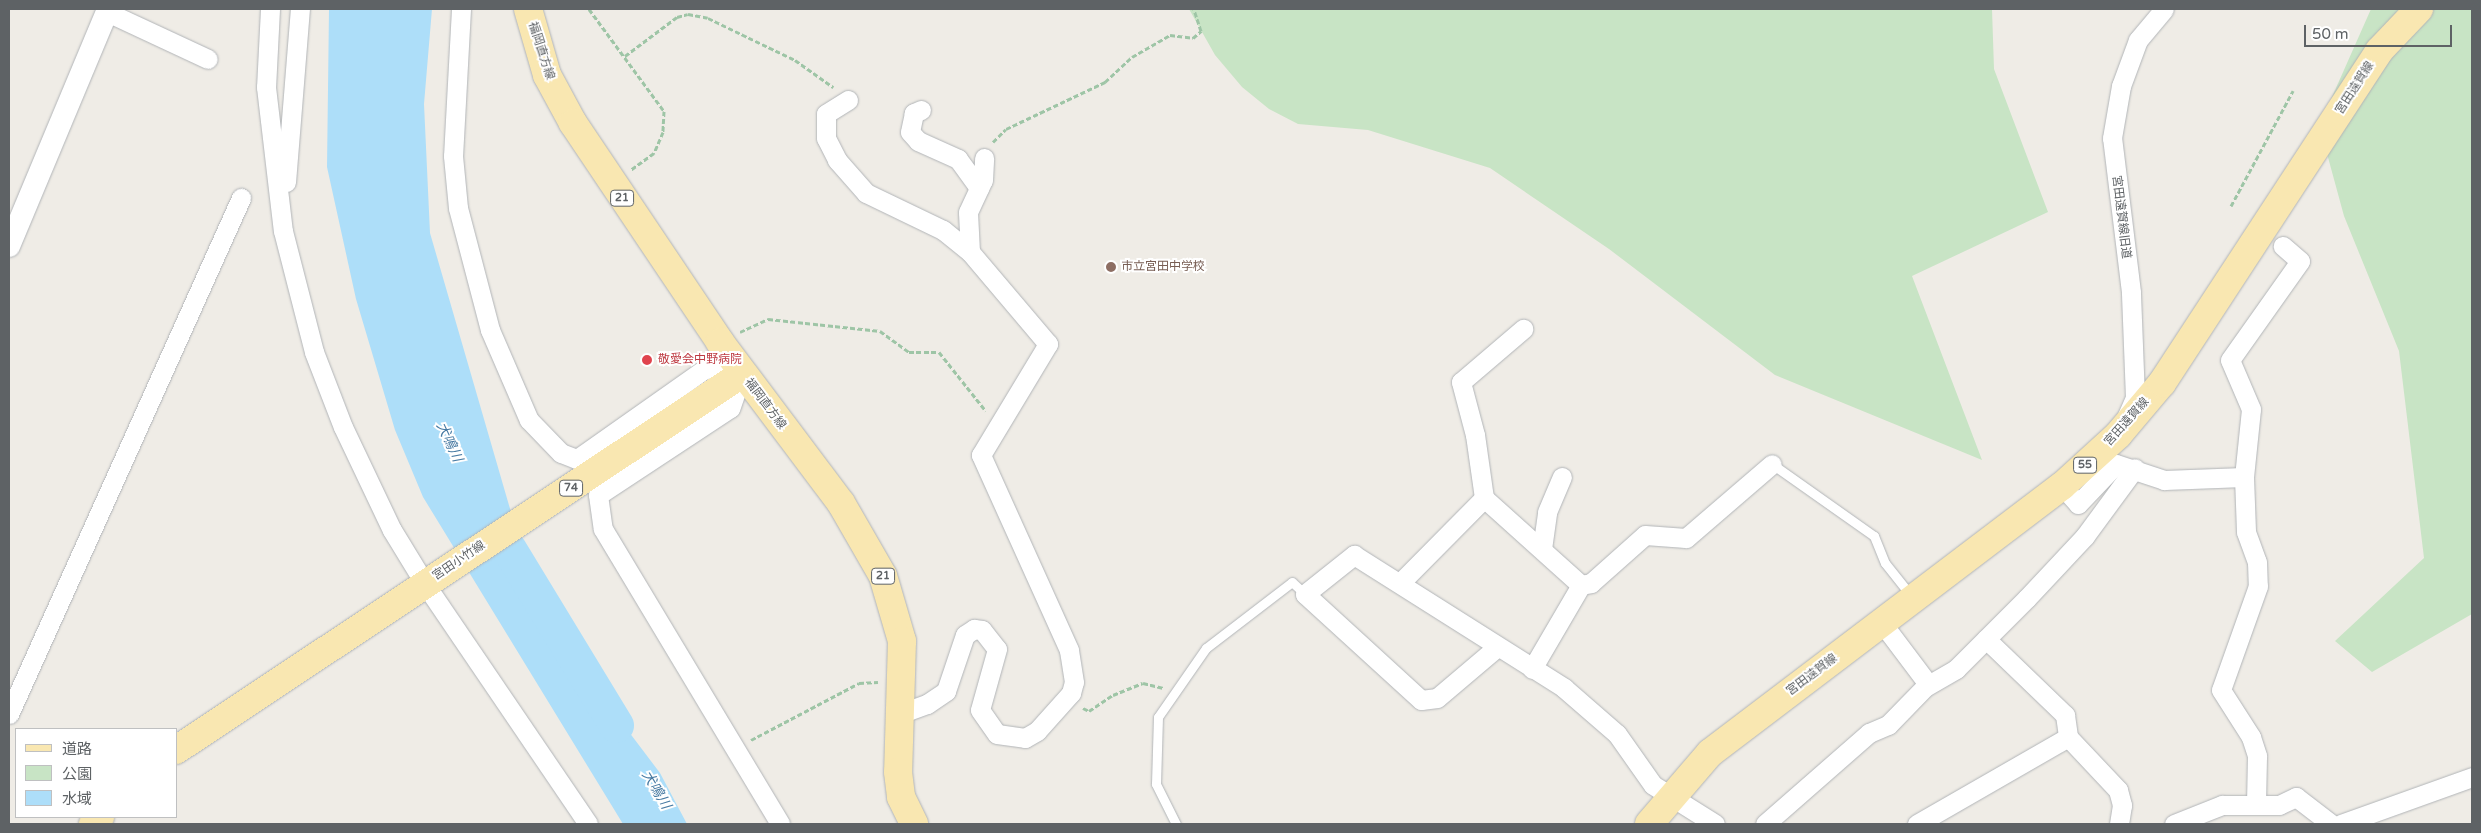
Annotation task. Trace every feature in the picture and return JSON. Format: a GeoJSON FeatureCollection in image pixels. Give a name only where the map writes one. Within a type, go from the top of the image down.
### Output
{"type":"FeatureCollection","features":[{"type":"Feature","properties":{"kind":"main road","name":"福岡直方線"},"geometry":{"type":"LineString","coordinates":[[528,9],[547,75],[612,184],[742,374],[864,538],[894,608],[902,641],[904,679],[898,772],[910,822]]}},
{"type":"Feature","properties":{"kind":"main road","name":"宮田遠賀線"},"geometry":{"type":"LineString","coordinates":[[1649,824],[1670,795],[1710,753],[2062,486],[2118,435],[2172,368],[2379,51],[2419,9]]}},
{"type":"Feature","properties":{"kind":"main road","name":"宮田小竹線"},"geometry":{"type":"LineString","coordinates":[[178,749],[742,374]]}},
{"type":"Feature","properties":{"kind":"street"},"geometry":{"type":"LineString","coordinates":[[270,9],[266,87],[284,231],[314,352],[343,427],[392,530],[425,584],[588,824]]}},
{"type":"Feature","properties":{"kind":"street"},"geometry":{"type":"LineString","coordinates":[[284,231],[300,9]]}},
{"type":"Feature","properties":{"kind":"street"},"geometry":{"type":"LineString","coordinates":[[461,9],[453,156],[458,208],[490,330],[529,420],[561,453],[577,459],[706,368],[742,374],[730,408],[598,495],[603,530],[738,747],[780,824]]}},
{"type":"Feature","properties":{"kind":"street","name":"宮田遠賀線旧道"},"geometry":{"type":"LineString","coordinates":[[2118,435],[2135,398],[2131,292],[2112,138],[2121,86],[2138,40],[2164,9]]}},
{"type":"Feature","properties":{"kind":"street"},"geometry":{"type":"LineString","coordinates":[[9,246],[108,11],[208,59]]}},
{"type":"Feature","properties":{"kind":"street"},"geometry":{"type":"LineString","coordinates":[[848,100],[826,114],[826,138],[837,160],[866,193],[943,230],[970,252],[1048,344],[981,455],[1069,650],[1075,669],[1067,698],[1025,738],[997,734],[980,710],[997,649],[982,630],[974,629],[965,635],[946,690],[927,704],[902,713]]}},
{"type":"Feature","properties":{"kind":"street"},"geometry":{"type":"LineString","coordinates":[[921,110],[914,113],[910,132],[918,141],[958,159],[979,188]]}},
{"type":"Feature","properties":{"kind":"street"},"geometry":{"type":"LineString","coordinates":[[970,252],[968,212],[979,188],[984,158]]}},
{"type":"Feature","properties":{"kind":"street"},"geometry":{"type":"LineString","coordinates":[[9,714],[241,198]]}},
{"type":"Feature","properties":{"kind":"street"},"geometry":{"type":"LineString","coordinates":[[2256,802],[2257,756],[2251,737],[2221,690],[2258,586],[2257,562],[2246,532],[2244,478],[2251,409],[2230,360],[2300,260],[2283,246]]}},
{"type":"Feature","properties":{"kind":"street"},"geometry":{"type":"LineString","coordinates":[[1523,329],[1461,382],[1475,436],[1484,498],[1581,585]]}},
{"type":"Feature","properties":{"kind":"street"},"geometry":{"type":"LineString","coordinates":[[1532,669],[1581,585],[1592,583],[1645,535],[1686,538],[1772,464]]}},
{"type":"Feature","properties":{"kind":"street"},"geometry":{"type":"LineString","coordinates":[[2062,486],[2078,504],[2116,464],[2135,468],[2164,480],[2244,478]]}},
{"type":"Feature","properties":{"kind":"street"},"geometry":{"type":"LineString","coordinates":[[1765,824],[1869,733],[1888,724],[1925,687],[1956,668],[2085,536],[2135,468]]}},
{"type":"Feature","properties":{"kind":"street"},"geometry":{"type":"LineString","coordinates":[[1542,550],[1547,512],[1562,477]]}},
{"type":"Feature","properties":{"kind":"street"},"geometry":{"type":"LineString","coordinates":[[1400,583],[1484,498]]}},
{"type":"Feature","properties":{"kind":"street"},"geometry":{"type":"LineString","coordinates":[[1496,648],[1437,698],[1421,700],[1305,594],[1354,555],[1400,583],[1496,648],[1564,688],[1617,734],[1653,785],[1715,824]]}},
{"type":"Feature","properties":{"kind":"street"},"geometry":{"type":"LineString","coordinates":[[1882,623],[1928,684],[1925,687]]}},
{"type":"Feature","properties":{"kind":"street"},"geometry":{"type":"LineString","coordinates":[[1986,639],[2065,715],[2068,737],[2118,790],[2122,805],[2119,824]]}},
{"type":"Feature","properties":{"kind":"street"},"geometry":{"type":"LineString","coordinates":[[1917,824],[2068,737]]}},
{"type":"Feature","properties":{"kind":"street"},"geometry":{"type":"LineString","coordinates":[[2341,824],[2472,777]]}},
{"type":"Feature","properties":{"kind":"street"},"geometry":{"type":"LineString","coordinates":[[2174,824],[2222,805],[2256,802],[2279,805],[2296,797],[2331,824]]}},
{"type":"Feature","properties":{"kind":"lane"},"geometry":{"type":"LineString","coordinates":[[1772,464],[1874,536],[1885,563],[1914,599]]}},
{"type":"Feature","properties":{"kind":"lane"},"geometry":{"type":"LineString","coordinates":[[1176,824],[1156,784],[1155,748],[1158,716],[1174,690],[1206,648],[1292,582],[1305,594]]}},
{"type":"Feature","properties":{"kind":"path"},"geometry":{"type":"LineString","coordinates":[[589,9],[664,111],[663,132],[654,153],[612,184]]}},
{"type":"Feature","properties":{"kind":"path"},"geometry":{"type":"LineString","coordinates":[[984,158],[1006,129],[1104,82],[1132,57],[1170,35],[1193,38],[1201,30],[1194,9]]}},
{"type":"Feature","properties":{"kind":"path"},"geometry":{"type":"LineString","coordinates":[[625,56],[677,17],[688,14],[708,18],[795,60],[848,100]]}},
{"type":"Feature","properties":{"kind":"path"},"geometry":{"type":"LineString","coordinates":[[2231,206],[2293,91]]}},
{"type":"Feature","properties":{"kind":"path"},"geometry":{"type":"LineString","coordinates":[[720,342],[768,319],[880,331],[910,352],[939,352],[998,427]]}},
{"type":"Feature","properties":{"kind":"path"},"geometry":{"type":"LineString","coordinates":[[738,747],[859,684],[904,679]]}},
{"type":"Feature","properties":{"kind":"path"},"geometry":{"type":"LineString","coordinates":[[1067,698],[1088,711],[1113,694],[1143,683],[1174,690]]}},
{"type":"Feature","properties":{"kind":"green space"},"geometry":{"type":"Polygon","coordinates":[[[1189,9],[1992,9],[1994,69],[2048,212],[1912,276],[1982,460],[1775,375],[1609,249],[1490,168],[1368,130],[1298,124],[1269,109],[1242,87],[1215,55],[1189,9]]]}},
{"type":"Feature","properties":{"kind":"green space"},"geometry":{"type":"Polygon","coordinates":[[[2371,9],[2472,9],[2472,614],[2372,672],[2335,641],[2424,558],[2399,351],[2344,216],[2326,150],[2324,115],[2371,9]]]}},
{"type":"Feature","properties":{"kind":"water"},"geometry":{"type":"Polygon","coordinates":[[[329,9],[432,9],[424,104],[430,233],[522,550],[545,621],[660,773],[687,824],[623,824],[423,497],[395,430],[356,299],[327,167],[329,9]]]}},
{"type":"Feature","properties":{"kind":"waterway","name":"犬鳴川"},"geometry":{"type":"LineString","coordinates":[[509,549],[616,725]]}},
{"type":"Feature","properties":{"kind":"place","name":"市立宮田中学校"},"geometry":{"type":"Point","coordinates":[1111,267]}},
{"type":"Feature","properties":{"kind":"place","name":"敬愛会中野病院"},"geometry":{"type":"Point","coordinates":[647,360]}}]}
